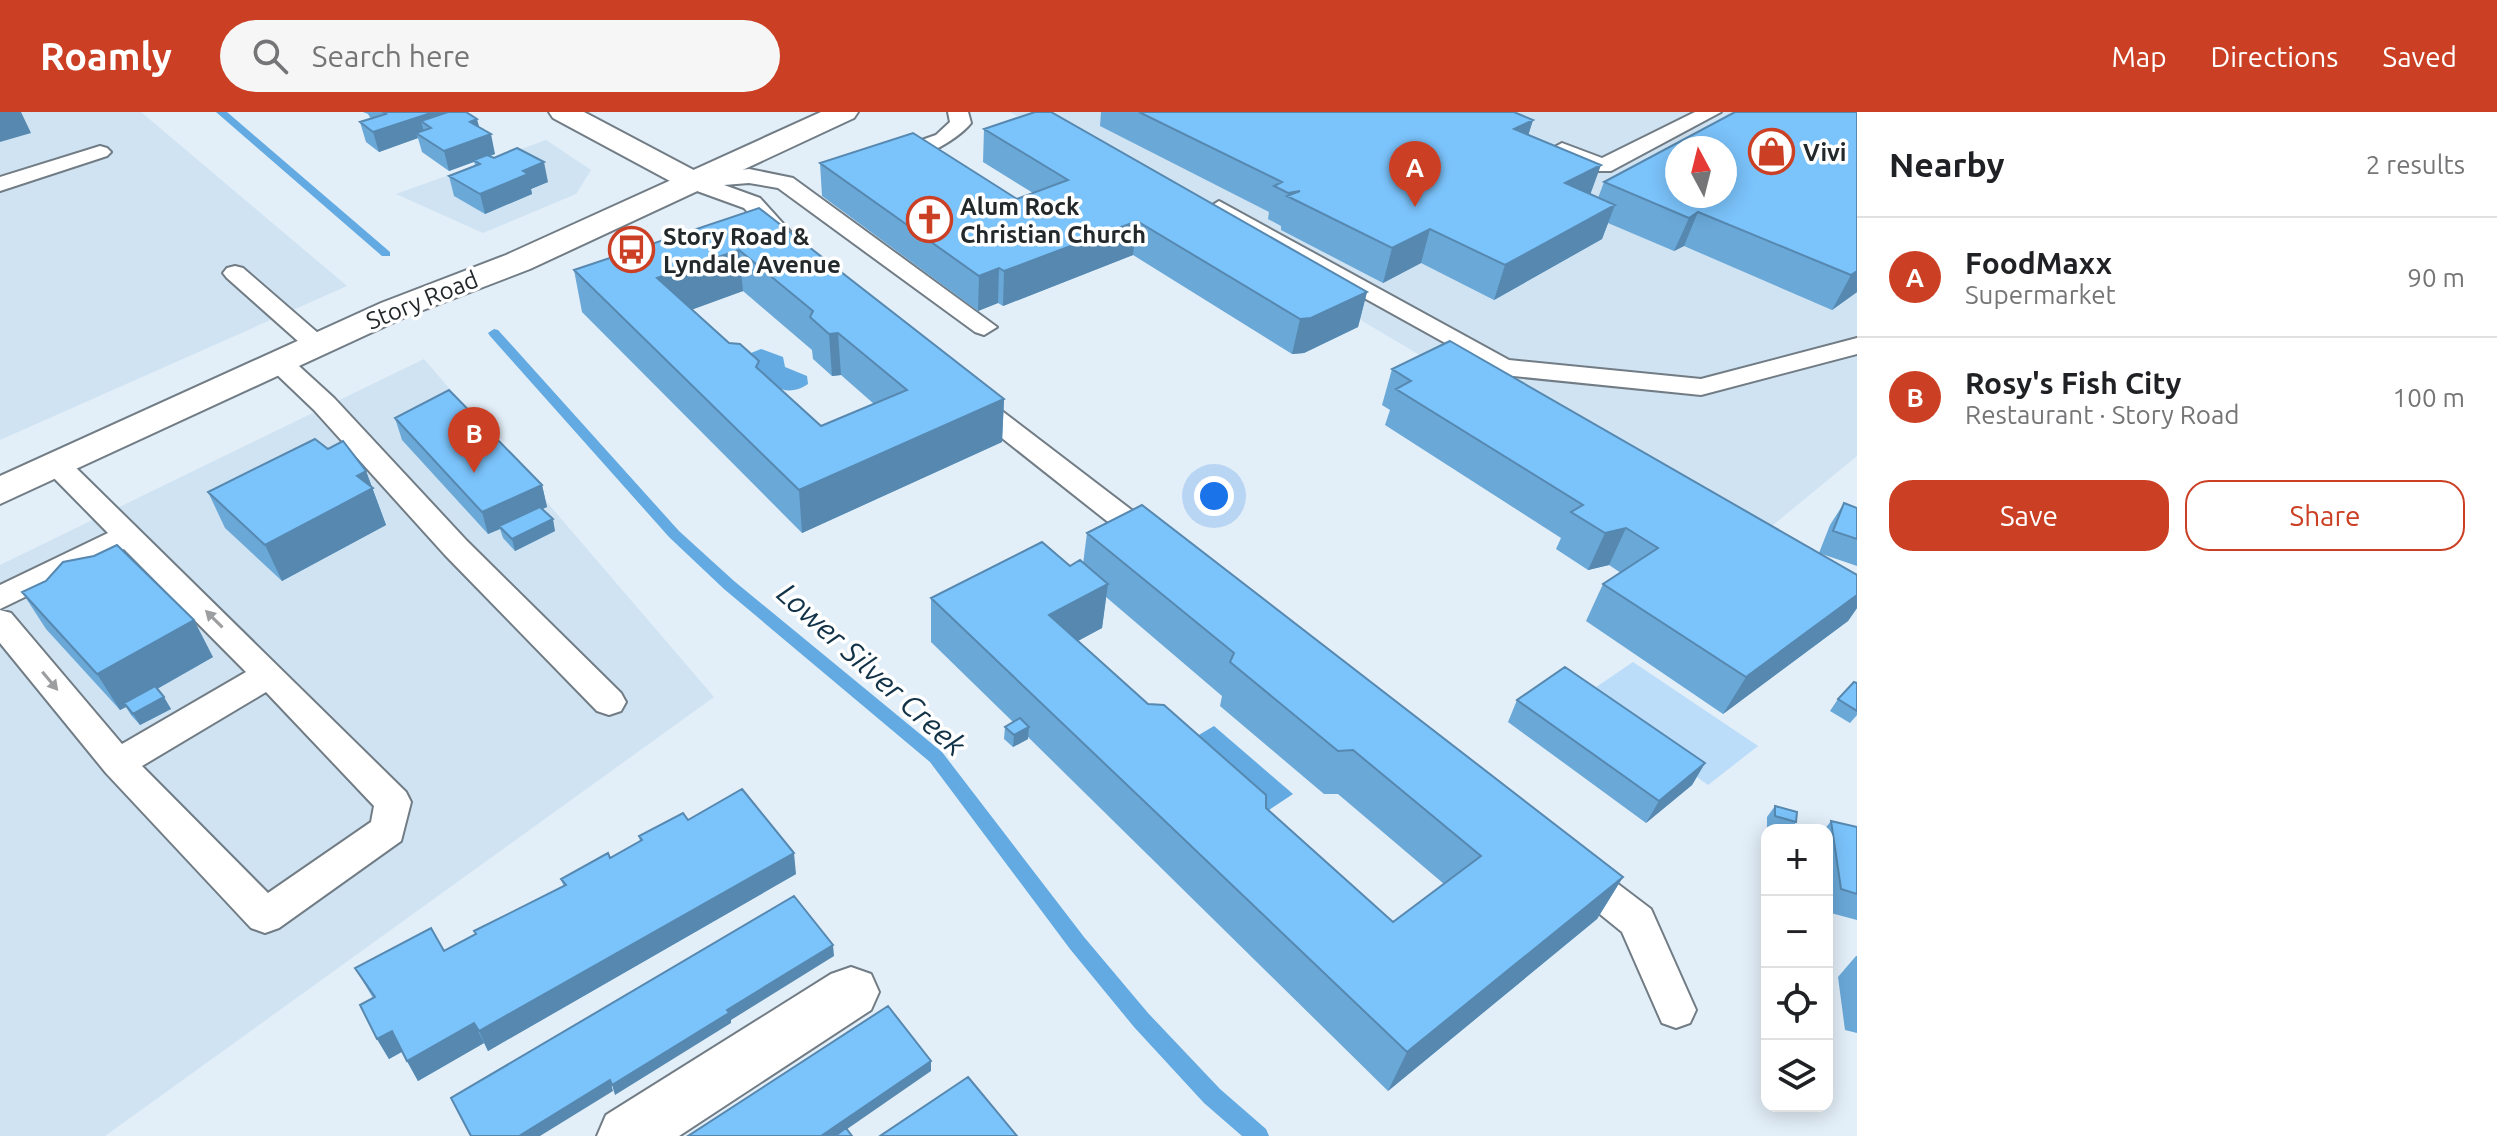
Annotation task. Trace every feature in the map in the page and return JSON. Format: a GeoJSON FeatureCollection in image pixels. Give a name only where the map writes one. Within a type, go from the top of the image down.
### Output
{"type":"FeatureCollection","features":[{"type":"Feature","properties":{"kind":"main road"},"geometry":{"type":"LineString","coordinates":[[563,112],[694,182]]}},
{"type":"Feature","properties":{"kind":"main road","name":"Story Road"},"geometry":{"type":"LineString","coordinates":[[0,491],[393,310],[508,266],[844,112]]}},
{"type":"Feature","properties":{"kind":"main road"},"geometry":{"type":"LineString","coordinates":[[627,1136],[851,992]]}},
{"type":"Feature","properties":{"kind":"lane"},"geometry":{"type":"LineString","coordinates":[[872,166],[943,139],[961,123],[958,112]]}},
{"type":"Feature","properties":{"kind":"lane"},"geometry":{"type":"LineString","coordinates":[[1539,140],[1603,166],[1711,112]]}},
{"type":"Feature","properties":{"kind":"lane"},"geometry":{"type":"LineString","coordinates":[[0,184],[100,152]]}},
{"type":"Feature","properties":{"kind":"lane"},"geometry":{"type":"LineString","coordinates":[[694,182],[749,176],[785,183],[984,327]]}},
{"type":"Feature","properties":{"kind":"lane"},"geometry":{"type":"LineString","coordinates":[[694,182],[752,203],[775,224],[799,260]]}},
{"type":"Feature","properties":{"kind":"lane"},"geometry":{"type":"LineString","coordinates":[[801,193],[829,182]]}},
{"type":"Feature","properties":{"kind":"lane"},"geometry":{"type":"LineString","coordinates":[[1196,195],[1503,367],[1701,387],[1857,346]]}},
{"type":"Feature","properties":{"kind":"lane"},"geometry":{"type":"LineString","coordinates":[[235,273],[317,345]]}},
{"type":"Feature","properties":{"kind":"lane"},"geometry":{"type":"LineString","coordinates":[[279,362],[324,404],[456,548],[609,702]]}},
{"type":"Feature","properties":{"kind":"lane"},"geometry":{"type":"LineString","coordinates":[[946,380],[1180,563]]}},
{"type":"Feature","properties":{"kind":"lane"},"geometry":{"type":"LineString","coordinates":[[0,621],[118,763],[265,916],[388,830],[393,802],[269,674],[57,465]]}},
{"type":"Feature","properties":{"kind":"lane"},"geometry":{"type":"LineString","coordinates":[[0,598],[128,535]]}},
{"type":"Feature","properties":{"kind":"lane"},"geometry":{"type":"LineString","coordinates":[[118,763],[269,674]]}},
{"type":"Feature","properties":{"kind":"lane"},"geometry":{"type":"LineString","coordinates":[[1554,856],[1637,921],[1676,1010]]}},
{"type":"Feature","properties":{"kind":"shaded area"},"geometry":{"type":"Polygon","coordinates":[[[0,112],[141,112],[347,286],[0,440],[0,112]]]}},
{"type":"Feature","properties":{"kind":"shaded area"},"geometry":{"type":"Polygon","coordinates":[[[1010,112],[1857,112],[1857,456],[1745,548],[1010,112]]]}},
{"type":"Feature","properties":{"kind":"shaded area"},"geometry":{"type":"Polygon","coordinates":[[[546,140],[591,170],[576,194],[483,233],[396,194],[546,140]]]}},
{"type":"Feature","properties":{"kind":"shaded area"},"geometry":{"type":"Polygon","coordinates":[[[424,359],[714,697],[105,1136],[0,1136],[0,565],[424,359]]]}},
{"type":"Feature","properties":{"kind":"shaded area"},"geometry":{"type":"Polygon","coordinates":[[[1633,662],[1758,746],[1708,785],[1583,696],[1633,662]]]}},
{"type":"Feature","properties":{"kind":"water"},"geometry":{"type":"Polygon","coordinates":[[[761,349],[783,357],[785,367],[807,376],[808,384],[789,390],[772,384],[746,355],[761,349]]]}},
{"type":"Feature","properties":{"kind":"water"},"geometry":{"type":"Polygon","coordinates":[[[1214,726],[1293,794],[1254,820],[1175,749],[1214,726]]]}},
{"type":"Feature","properties":{"kind":"building"},"geometry":{"type":"Polygon","coordinates":[[[383,112],[434,112],[373,132],[360,122],[386,114],[383,112]]]}},
{"type":"Feature","properties":{"kind":"building"},"geometry":{"type":"Polygon","coordinates":[[[448,112],[466,112],[477,119],[470,122],[491,134],[444,151],[416,133],[431,128],[421,121],[448,112]]]}},
{"type":"Feature","properties":{"kind":"building"},"geometry":{"type":"Polygon","coordinates":[[[1035,112],[1051,112],[1367,292],[1311,318],[1300,319],[1137,221],[1004,271],[999,268],[979,276],[820,163],[913,133],[1017,199],[1068,180],[984,129],[1035,112]]]}},
{"type":"Feature","properties":{"kind":"building"},"geometry":{"type":"Polygon","coordinates":[[[1139,112],[1514,112],[1533,120],[1514,129],[1601,165],[1565,183],[1615,205],[1505,265],[1430,229],[1392,248],[1287,196],[1300,191],[1288,193],[1274,186],[1282,182],[1139,112]]]}},
{"type":"Feature","properties":{"kind":"building"},"geometry":{"type":"Polygon","coordinates":[[[1735,112],[1857,112],[1857,271],[1851,275],[1698,212],[1689,218],[1665,208],[1737,208],[1737,136],[1690,136],[1735,112]]]}},
{"type":"Feature","properties":{"kind":"building"},"geometry":{"type":"Polygon","coordinates":[[[517,148],[544,162],[523,171],[528,174],[480,194],[449,176],[480,164],[474,160],[487,155],[494,158],[517,148]]]}},
{"type":"Feature","properties":{"kind":"building"},"geometry":{"type":"Polygon","coordinates":[[[1665,149],[1665,208],[1604,182],[1665,149]]]}},
{"type":"Feature","properties":{"kind":"building"},"geometry":{"type":"Polygon","coordinates":[[[759,208],[1004,399],[799,490],[574,270],[759,208]],[[739,250],[657,278],[729,343],[740,344],[759,361],[756,367],[821,426],[907,390],[838,333],[829,334],[810,317],[813,311],[739,250]]]}},
{"type":"Feature","properties":{"kind":"building"},"geometry":{"type":"Polygon","coordinates":[[[1450,341],[1857,575],[1857,595],[1746,677],[1603,584],[1658,548],[1626,528],[1605,533],[1571,512],[1583,505],[1396,389],[1411,381],[1392,369],[1450,341]]]}},
{"type":"Feature","properties":{"kind":"building"},"geometry":{"type":"Polygon","coordinates":[[[449,390],[542,485],[482,512],[395,418],[449,390]]]}},
{"type":"Feature","properties":{"kind":"building"},"geometry":{"type":"Polygon","coordinates":[[[315,439],[328,449],[343,441],[366,471],[357,476],[373,488],[265,545],[208,492],[315,439]]]}},
{"type":"Feature","properties":{"kind":"building"},"geometry":{"type":"Polygon","coordinates":[[[1844,503],[1857,508],[1857,539],[1833,531],[1844,503]]]}},
{"type":"Feature","properties":{"kind":"building"},"geometry":{"type":"Polygon","coordinates":[[[1142,505],[1623,877],[1407,1052],[931,598],[1042,542],[1070,566],[1080,560],[1108,584],[1049,615],[1148,704],[1164,705],[1266,795],[1266,808],[1393,922],[1481,856],[1353,750],[1338,751],[1230,662],[1234,653],[1087,533],[1142,505]]]}},
{"type":"Feature","properties":{"kind":"building"},"geometry":{"type":"Polygon","coordinates":[[[540,507],[553,519],[512,539],[499,526],[540,507]]]}},
{"type":"Feature","properties":{"kind":"building"},"geometry":{"type":"Polygon","coordinates":[[[117,545],[194,620],[97,674],[22,592],[46,581],[63,562],[94,556],[117,545]]]}},
{"type":"Feature","properties":{"kind":"building"},"geometry":{"type":"Polygon","coordinates":[[[1565,667],[1705,763],[1659,801],[1517,700],[1565,667]]]}},
{"type":"Feature","properties":{"kind":"building"},"geometry":{"type":"Polygon","coordinates":[[[1854,682],[1857,683],[1857,711],[1838,699],[1854,682]]]}},
{"type":"Feature","properties":{"kind":"building"},"geometry":{"type":"Polygon","coordinates":[[[155,686],[164,697],[133,714],[124,703],[155,686]]]}},
{"type":"Feature","properties":{"kind":"building"},"geometry":{"type":"Polygon","coordinates":[[[1020,718],[1029,727],[1014,735],[1005,727],[1020,718]]]}},
{"type":"Feature","properties":{"kind":"building"},"geometry":{"type":"Polygon","coordinates":[[[742,789],[794,853],[479,1031],[474,1023],[407,1061],[392,1031],[377,1039],[360,1005],[375,997],[355,968],[431,928],[444,951],[476,934],[474,931],[566,885],[561,879],[608,853],[610,858],[642,840],[639,836],[683,813],[688,820],[742,789]]]}},
{"type":"Feature","properties":{"kind":"building"},"geometry":{"type":"Polygon","coordinates":[[[1775,806],[1797,812],[1796,822],[1775,816],[1775,806]]]}},
{"type":"Feature","properties":{"kind":"building"},"geometry":{"type":"Polygon","coordinates":[[[1831,821],[1857,827],[1857,894],[1841,889],[1831,821]]]}},
{"type":"Feature","properties":{"kind":"building"},"geometry":{"type":"Polygon","coordinates":[[[794,896],[833,945],[612,1085],[610,1080],[519,1136],[471,1136],[451,1098],[794,896]]]}},
{"type":"Feature","properties":{"kind":"building"},"geometry":{"type":"Polygon","coordinates":[[[888,1006],[931,1061],[821,1136],[688,1136],[888,1006]]]}},
{"type":"Feature","properties":{"kind":"building"},"geometry":{"type":"Polygon","coordinates":[[[968,1077],[1017,1136],[880,1136],[968,1077]]]}},
{"type":"Feature","properties":{"kind":"building"},"geometry":{"type":"Polygon","coordinates":[[[846,1128],[852,1136],[835,1136],[846,1128]]]}},
{"type":"Feature","properties":{"kind":"waterway","name":"Lower Silver Creek"},"geometry":{"type":"LineString","coordinates":[[221,112],[386,254]]}},
{"type":"Feature","properties":{"kind":"waterway","name":"Lower Silver Creek"},"geometry":{"type":"LineString","coordinates":[[494,333],[674,534],[729,585],[936,757],[1077,943],[1141,1020],[1212,1096],[1258,1136]]}},
{"type":"Feature","properties":{"kind":"place","name":"Vivi"},"geometry":{"type":"Point","coordinates":[1772,152]}},
{"type":"Feature","properties":{"kind":"place","name":"FoodMaxx"},"geometry":{"type":"Point","coordinates":[1415,207]}},
{"type":"Feature","properties":{"kind":"place","name":"Alum Rock Christian Church"},"geometry":{"type":"Point","coordinates":[929,220]}},
{"type":"Feature","properties":{"kind":"place","name":"Story Road & Lyndale Avenue"},"geometry":{"type":"Point","coordinates":[632,250]}},
{"type":"Feature","properties":{"kind":"place","name":"Rosy's Fish City"},"geometry":{"type":"Point","coordinates":[474,473]}}]}
